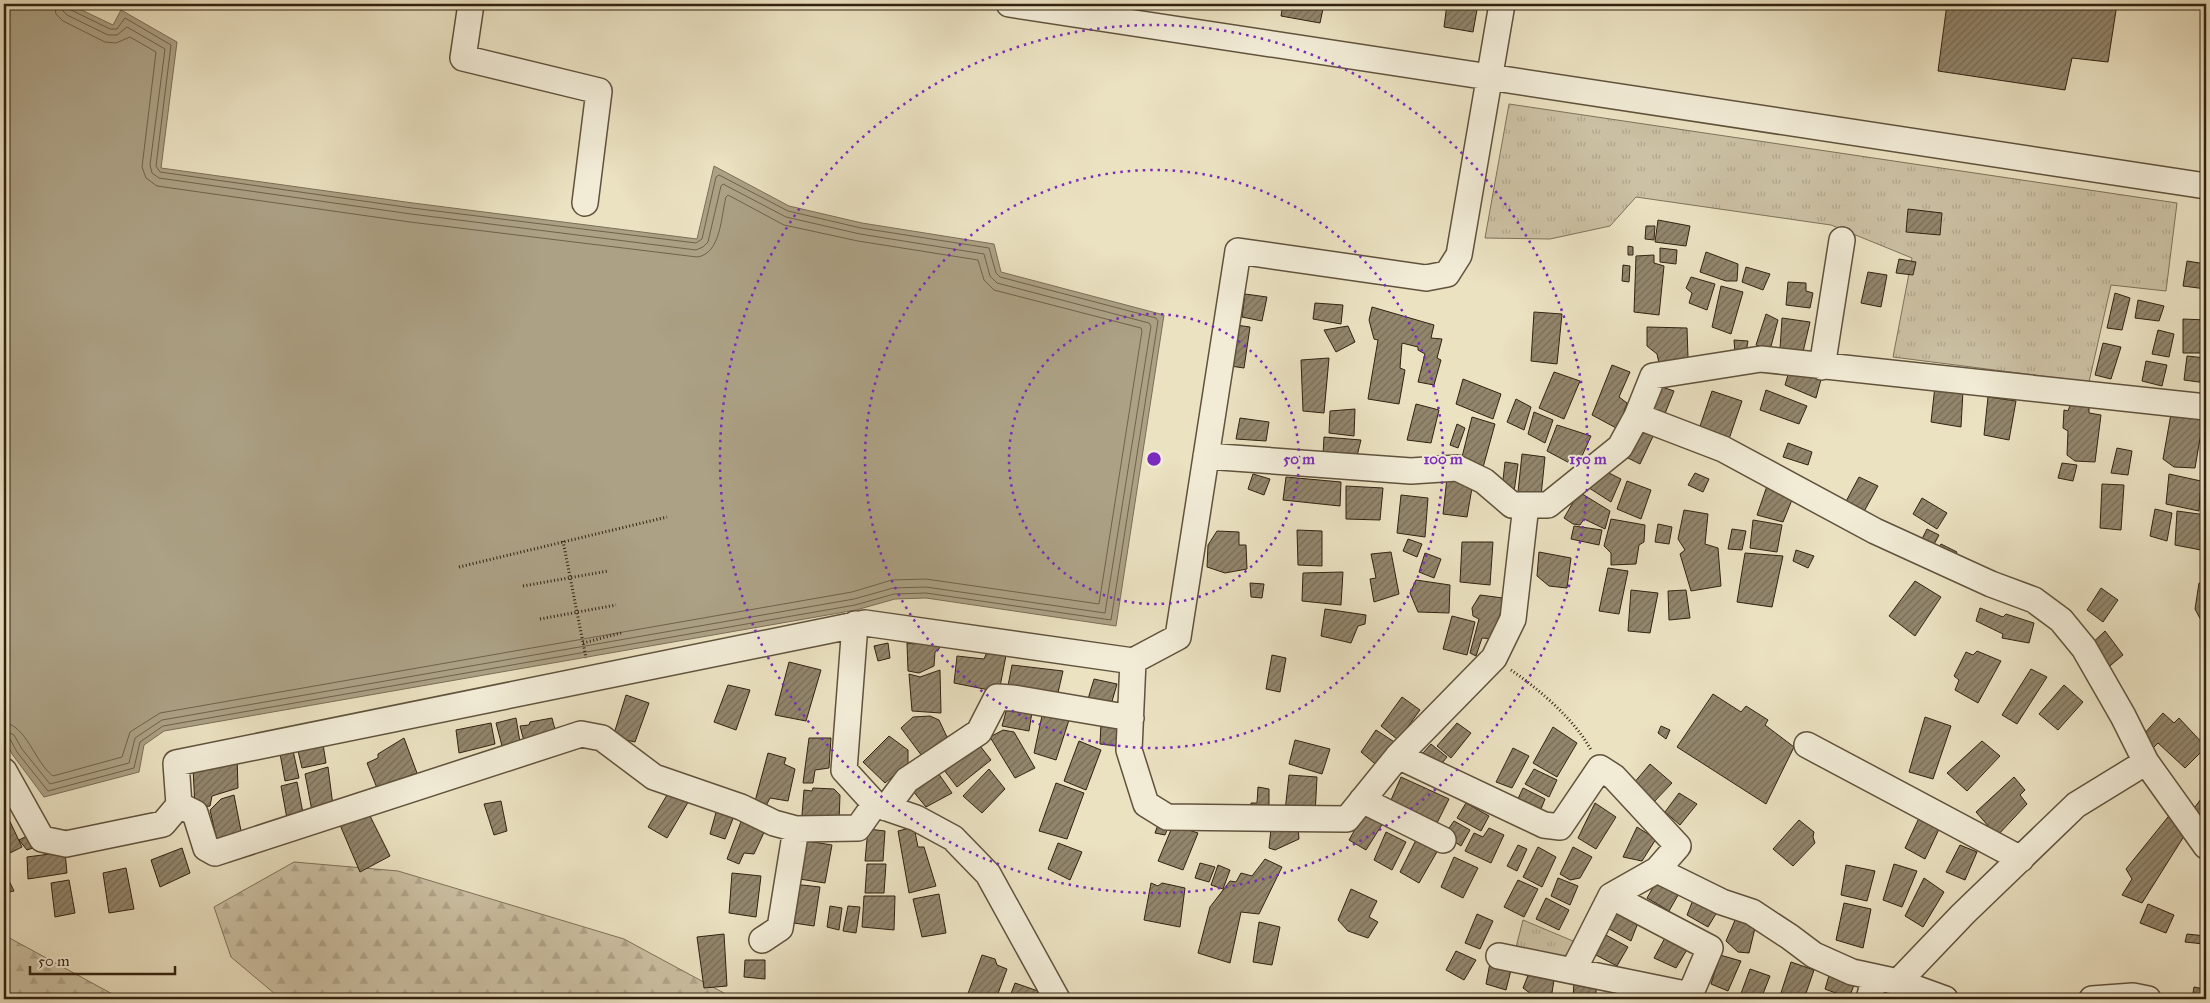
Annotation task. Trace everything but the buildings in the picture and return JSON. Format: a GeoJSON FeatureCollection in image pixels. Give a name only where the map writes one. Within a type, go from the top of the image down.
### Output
{"type":"FeatureCollection","features":[{"type":"Feature","properties":{"kind":"street"},"geometry":{"type":"LineString","coordinates":[[471,4],[463,58],[599,91],[584,202]]}},
{"type":"Feature","properties":{"kind":"street"},"geometry":{"type":"LineString","coordinates":[[1009,4],[2206,186]]}},
{"type":"Feature","properties":{"kind":"street"},"geometry":{"type":"LineString","coordinates":[[4,771],[42,838],[66,844],[162,824],[179,805],[176,763],[855,624],[865,623],[1133,661],[1178,637],[1238,251],[1426,278],[1447,274],[1459,254],[1502,4]]}},
{"type":"Feature","properties":{"kind":"street"},"geometry":{"type":"LineString","coordinates":[[1822,367],[1842,240]]}},
{"type":"Feature","properties":{"kind":"street"},"geometry":{"type":"LineString","coordinates":[[1206,456],[1411,471],[1457,468],[1484,481],[1512,505],[1548,505],[1620,447],[1637,416],[1653,376],[1762,359],[2206,408]]}},
{"type":"Feature","properties":{"kind":"street"},"geometry":{"type":"LineString","coordinates":[[1637,416],[1723,449],[1875,531],[1991,584],[2034,600],[2062,620],[2084,648],[2123,716],[2146,762],[2206,846]]}},
{"type":"Feature","properties":{"kind":"street"},"geometry":{"type":"LineString","coordinates":[[1133,661],[1129,750],[1146,804],[1167,817],[1347,818],[1398,756],[1494,658],[1513,619],[1526,505]]}},
{"type":"Feature","properties":{"kind":"street"},"geometry":{"type":"LineString","coordinates":[[855,624],[844,770],[881,806],[916,818],[953,838],[988,874],[1057,999]]}},
{"type":"Feature","properties":{"kind":"street"},"geometry":{"type":"LineString","coordinates":[[179,805],[195,813],[206,848],[215,853],[581,734],[602,738],[654,776],[741,807],[774,822],[796,829],[858,828],[906,780],[979,732],[997,697],[1131,718]]}},
{"type":"Feature","properties":{"kind":"street"},"geometry":{"type":"LineString","coordinates":[[1807,745],[2021,859]]}},
{"type":"Feature","properties":{"kind":"street"},"geometry":{"type":"LineString","coordinates":[[1398,756],[1544,825],[1560,827],[1600,768],[1614,777],[1678,846],[1657,870],[1611,896],[1573,971]]}},
{"type":"Feature","properties":{"kind":"street"},"geometry":{"type":"LineString","coordinates":[[1881,986],[1963,914],[2076,805],[2146,762]]}},
{"type":"Feature","properties":{"kind":"street"},"geometry":{"type":"LineString","coordinates":[[1362,800],[1443,840]]}},
{"type":"Feature","properties":{"kind":"street"},"geometry":{"type":"LineString","coordinates":[[762,940],[780,928],[796,829]]}},
{"type":"Feature","properties":{"kind":"street"},"geometry":{"type":"LineString","coordinates":[[1657,870],[1722,902],[1752,912],[1814,955],[1881,986],[1945,999]]}},
{"type":"Feature","properties":{"kind":"street"},"geometry":{"type":"LineString","coordinates":[[1499,956],[1690,996],[1710,948],[1611,896]]}},
{"type":"Feature","properties":{"kind":"street"},"geometry":{"type":"LineString","coordinates":[[2092,999],[2133,996],[2148,999]]}},
{"type":"Feature","properties":{"kind":"path"},"geometry":{"type":"LineString","coordinates":[[459,566],[667,517]]}},
{"type":"Feature","properties":{"kind":"path"},"geometry":{"type":"LineString","coordinates":[[563,541],[578,612],[589,679]]}},
{"type":"Feature","properties":{"kind":"path"},"geometry":{"type":"LineString","coordinates":[[523,586],[608,571]]}},
{"type":"Feature","properties":{"kind":"path"},"geometry":{"type":"LineString","coordinates":[[540,619],[616,605]]}},
{"type":"Feature","properties":{"kind":"path"},"geometry":{"type":"LineString","coordinates":[[583,643],[621,633]]}},
{"type":"Feature","properties":{"kind":"path"},"geometry":{"type":"LineString","coordinates":[[1494,658],[1531,683],[1583,734],[1600,768]]}},
{"type":"Feature","properties":{"kind":"green space"},"geometry":{"type":"Polygon","coordinates":[[[1509,104],[2177,203],[2166,291],[2111,285],[2089,382],[1893,357],[1912,258],[1831,225],[1636,197],[1610,226],[1550,239],[1485,238],[1509,104]]]}},
{"type":"Feature","properties":{"kind":"green space"},"geometry":{"type":"Polygon","coordinates":[[[294,862],[398,871],[624,939],[735,999],[281,999],[231,957],[214,907],[294,862]]]}},
{"type":"Feature","properties":{"kind":"green space"},"geometry":{"type":"Polygon","coordinates":[[[1523,920],[1585,946],[1561,957],[1515,951],[1523,920]]]}},
{"type":"Feature","properties":{"kind":"green space"},"geometry":{"type":"Polygon","coordinates":[[[4,935],[116,996],[111,999],[4,999],[4,935]]]}},
{"type":"Feature","properties":{"kind":"water"},"geometry":{"type":"Polygon","coordinates":[[[14,4],[69,4],[113,25],[121,10],[177,42],[161,168],[413,203],[697,239],[714,166],[789,206],[862,223],[994,244],[1001,272],[1164,315],[1116,626],[926,598],[895,599],[856,610],[164,731],[144,745],[139,772],[44,797],[12,754],[4,737],[4,13],[14,4]]]}}]}
